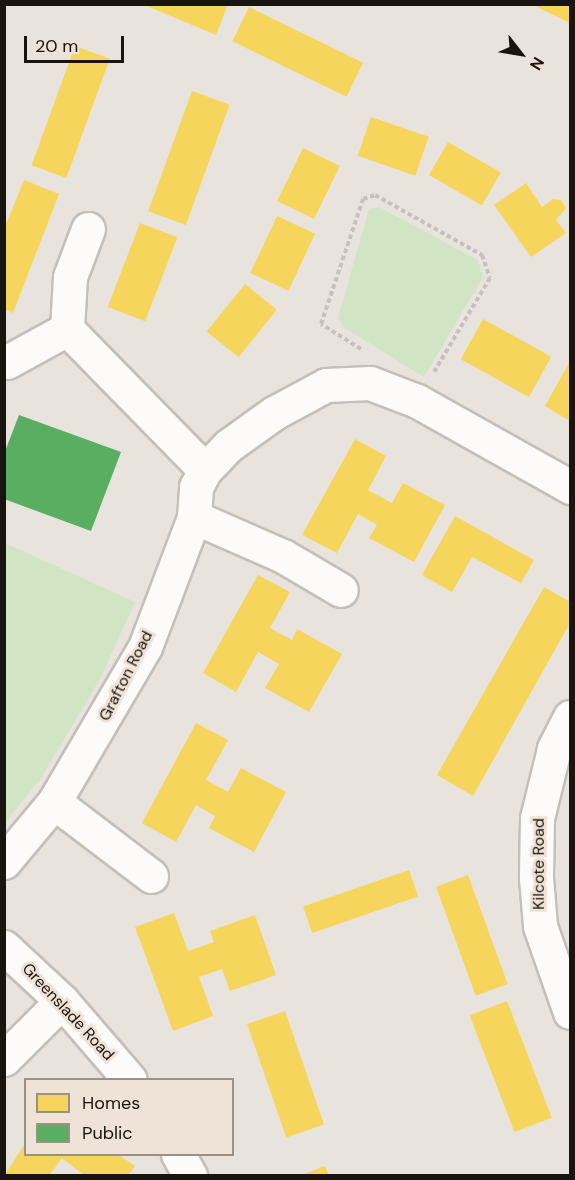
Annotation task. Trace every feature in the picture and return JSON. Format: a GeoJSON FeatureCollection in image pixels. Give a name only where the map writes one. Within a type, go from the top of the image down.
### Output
{"type":"FeatureCollection","features":[{"type":"Feature","properties":{"kind":"street"},"geometry":{"type":"LineString","coordinates":[[88,229],[70,277],[67,329],[205,470]]}},
{"type":"Feature","properties":{"kind":"street"},"geometry":{"type":"LineString","coordinates":[[7,362],[67,329]]}},
{"type":"Feature","properties":{"kind":"street","name":"Grafton Road"},"geometry":{"type":"LineString","coordinates":[[4,862],[54,802],[145,646],[194,517],[196,487],[205,470],[228,446],[301,395],[326,385],[370,383],[417,401],[570,487]]}},
{"type":"Feature","properties":{"kind":"street"},"geometry":{"type":"LineString","coordinates":[[194,517],[283,556],[341,590]]}},
{"type":"Feature","properties":{"kind":"street","name":"Kilcote Road"},"geometry":{"type":"LineString","coordinates":[[570,717],[554,749],[537,818],[536,878],[540,926],[570,1012]]}},
{"type":"Feature","properties":{"kind":"street"},"geometry":{"type":"LineString","coordinates":[[54,802],[151,876]]}},
{"type":"Feature","properties":{"kind":"street","name":"Greenslade Road"},"geometry":{"type":"LineString","coordinates":[[4,947],[62,1001],[128,1078]]}},
{"type":"Feature","properties":{"kind":"street"},"geometry":{"type":"LineString","coordinates":[[4,1059],[62,1001]]}},
{"type":"Feature","properties":{"kind":"street"},"geometry":{"type":"LineString","coordinates":[[179,1156],[190,1176]]}},
{"type":"Feature","properties":{"kind":"path"},"geometry":{"type":"LineString","coordinates":[[370,383],[375,357],[321,324],[363,199],[375,195],[482,255],[490,278],[417,401]]}},
{"type":"Feature","properties":{"kind":"green space"},"geometry":{"type":"Polygon","coordinates":[[[379,207],[478,260],[483,277],[424,377],[345,328],[338,318],[369,209],[379,207]]]}},
{"type":"Feature","properties":{"kind":"green space"},"geometry":{"type":"Polygon","coordinates":[[[5,543],[135,602],[100,679],[41,778],[5,822],[5,543]]]}},
{"type":"Feature","properties":{"kind":"building: Homes"},"geometry":{"type":"Polygon","coordinates":[[[142,4],[228,4],[216,35],[142,4]]]}},
{"type":"Feature","properties":{"kind":"building: Homes"},"geometry":{"type":"Polygon","coordinates":[[[531,4],[570,4],[570,23],[531,4]]]}},
{"type":"Feature","properties":{"kind":"building: Homes"},"geometry":{"type":"Polygon","coordinates":[[[249,7],[363,63],[346,97],[232,41],[249,7]]]}},
{"type":"Feature","properties":{"kind":"building: Homes"},"geometry":{"type":"Polygon","coordinates":[[[75,46],[110,59],[66,178],[32,165],[75,46]]]}},
{"type":"Feature","properties":{"kind":"building: Homes"},"geometry":{"type":"Polygon","coordinates":[[[192,91],[230,105],[186,225],[148,211],[192,91]]]}},
{"type":"Feature","properties":{"kind":"building: Homes"},"geometry":{"type":"Polygon","coordinates":[[[371,117],[429,137],[415,176],[358,156],[371,117]]]}},
{"type":"Feature","properties":{"kind":"building: Homes"},"geometry":{"type":"Polygon","coordinates":[[[448,142],[501,172],[482,205],[429,175],[448,142]]]}},
{"type":"Feature","properties":{"kind":"building: Homes"},"geometry":{"type":"Polygon","coordinates":[[[303,148],[340,166],[314,219],[277,201],[303,148]]]}},
{"type":"Feature","properties":{"kind":"building: Homes"},"geometry":{"type":"Polygon","coordinates":[[[24,180],[59,194],[13,313],[4,309],[4,229],[24,180]]]}},
{"type":"Feature","properties":{"kind":"building: Homes"},"geometry":{"type":"Polygon","coordinates":[[[526,183],[542,207],[553,199],[561,200],[566,208],[556,220],[566,233],[531,257],[494,205],[526,183]]]}},
{"type":"Feature","properties":{"kind":"building: Homes"},"geometry":{"type":"Polygon","coordinates":[[[277,216],[315,234],[288,291],[250,273],[277,216]]]}},
{"type":"Feature","properties":{"kind":"building: Homes"},"geometry":{"type":"Polygon","coordinates":[[[140,223],[177,237],[145,321],[108,307],[140,223]]]}},
{"type":"Feature","properties":{"kind":"building: Homes"},"geometry":{"type":"Polygon","coordinates":[[[245,284],[277,310],[238,357],[207,331],[245,284]]]}},
{"type":"Feature","properties":{"kind":"building: Homes"},"geometry":{"type":"Polygon","coordinates":[[[483,319],[551,357],[529,397],[461,359],[483,319]]]}},
{"type":"Feature","properties":{"kind":"building: Homes"},"geometry":{"type":"Polygon","coordinates":[[[570,361],[570,421],[545,406],[570,361]]]}},
{"type":"Feature","properties":{"kind":"building: Homes"},"geometry":{"type":"Polygon","coordinates":[[[355,439],[386,456],[368,490],[392,503],[403,483],[445,505],[414,562],[369,538],[377,525],[358,514],[337,553],[302,535],[355,439]]]}},
{"type":"Feature","properties":{"kind":"building: Homes"},"geometry":{"type":"Polygon","coordinates":[[[455,516],[534,560],[521,583],[472,557],[452,592],[422,575],[455,516]]]}},
{"type":"Feature","properties":{"kind":"building: Homes"},"geometry":{"type":"Polygon","coordinates":[[[258,575],[290,592],[270,628],[292,640],[297,629],[342,654],[309,712],[265,688],[279,664],[258,652],[236,692],[203,673],[258,575]]]}},
{"type":"Feature","properties":{"kind":"building: Homes"},"geometry":{"type":"Polygon","coordinates":[[[544,587],[570,602],[570,623],[473,796],[437,775],[544,587]]]}},
{"type":"Feature","properties":{"kind":"building: Homes"},"geometry":{"type":"Polygon","coordinates":[[[196,723],[228,740],[206,780],[228,792],[241,768],[286,792],[254,852],[209,828],[215,816],[196,805],[176,842],[142,823],[196,723]]]}},
{"type":"Feature","properties":{"kind":"building: Homes"},"geometry":{"type":"Polygon","coordinates":[[[409,870],[418,896],[312,933],[303,906],[409,870]]]}},
{"type":"Feature","properties":{"kind":"building: Homes"},"geometry":{"type":"Polygon","coordinates":[[[468,875],[508,984],[476,996],[436,887],[468,875]]]}},
{"type":"Feature","properties":{"kind":"building: Homes"},"geometry":{"type":"Polygon","coordinates":[[[174,913],[188,951],[214,942],[210,931],[255,915],[276,975],[230,991],[222,969],[199,977],[213,1016],[173,1031],[135,927],[174,913]]]}},
{"type":"Feature","properties":{"kind":"building: Homes"},"geometry":{"type":"Polygon","coordinates":[[[507,1001],[552,1118],[514,1132],[470,1015],[507,1001]]]}},
{"type":"Feature","properties":{"kind":"building: Homes"},"geometry":{"type":"Polygon","coordinates":[[[285,1011],[324,1124],[286,1137],[247,1024],[285,1011]]]}},
{"type":"Feature","properties":{"kind":"building: Homes"},"geometry":{"type":"Polygon","coordinates":[[[24,1145],[24,1156],[120,1156],[135,1166],[128,1176],[85,1176],[62,1158],[49,1176],[4,1176],[24,1145]]]}},
{"type":"Feature","properties":{"kind":"building: Homes"},"geometry":{"type":"Polygon","coordinates":[[[325,1166],[329,1176],[302,1176],[302,1175],[325,1166]]]}},
{"type":"Feature","properties":{"kind":"building: Public"},"geometry":{"type":"Polygon","coordinates":[[[19,415],[121,452],[91,531],[4,499],[4,454],[19,415]]]}}]}
